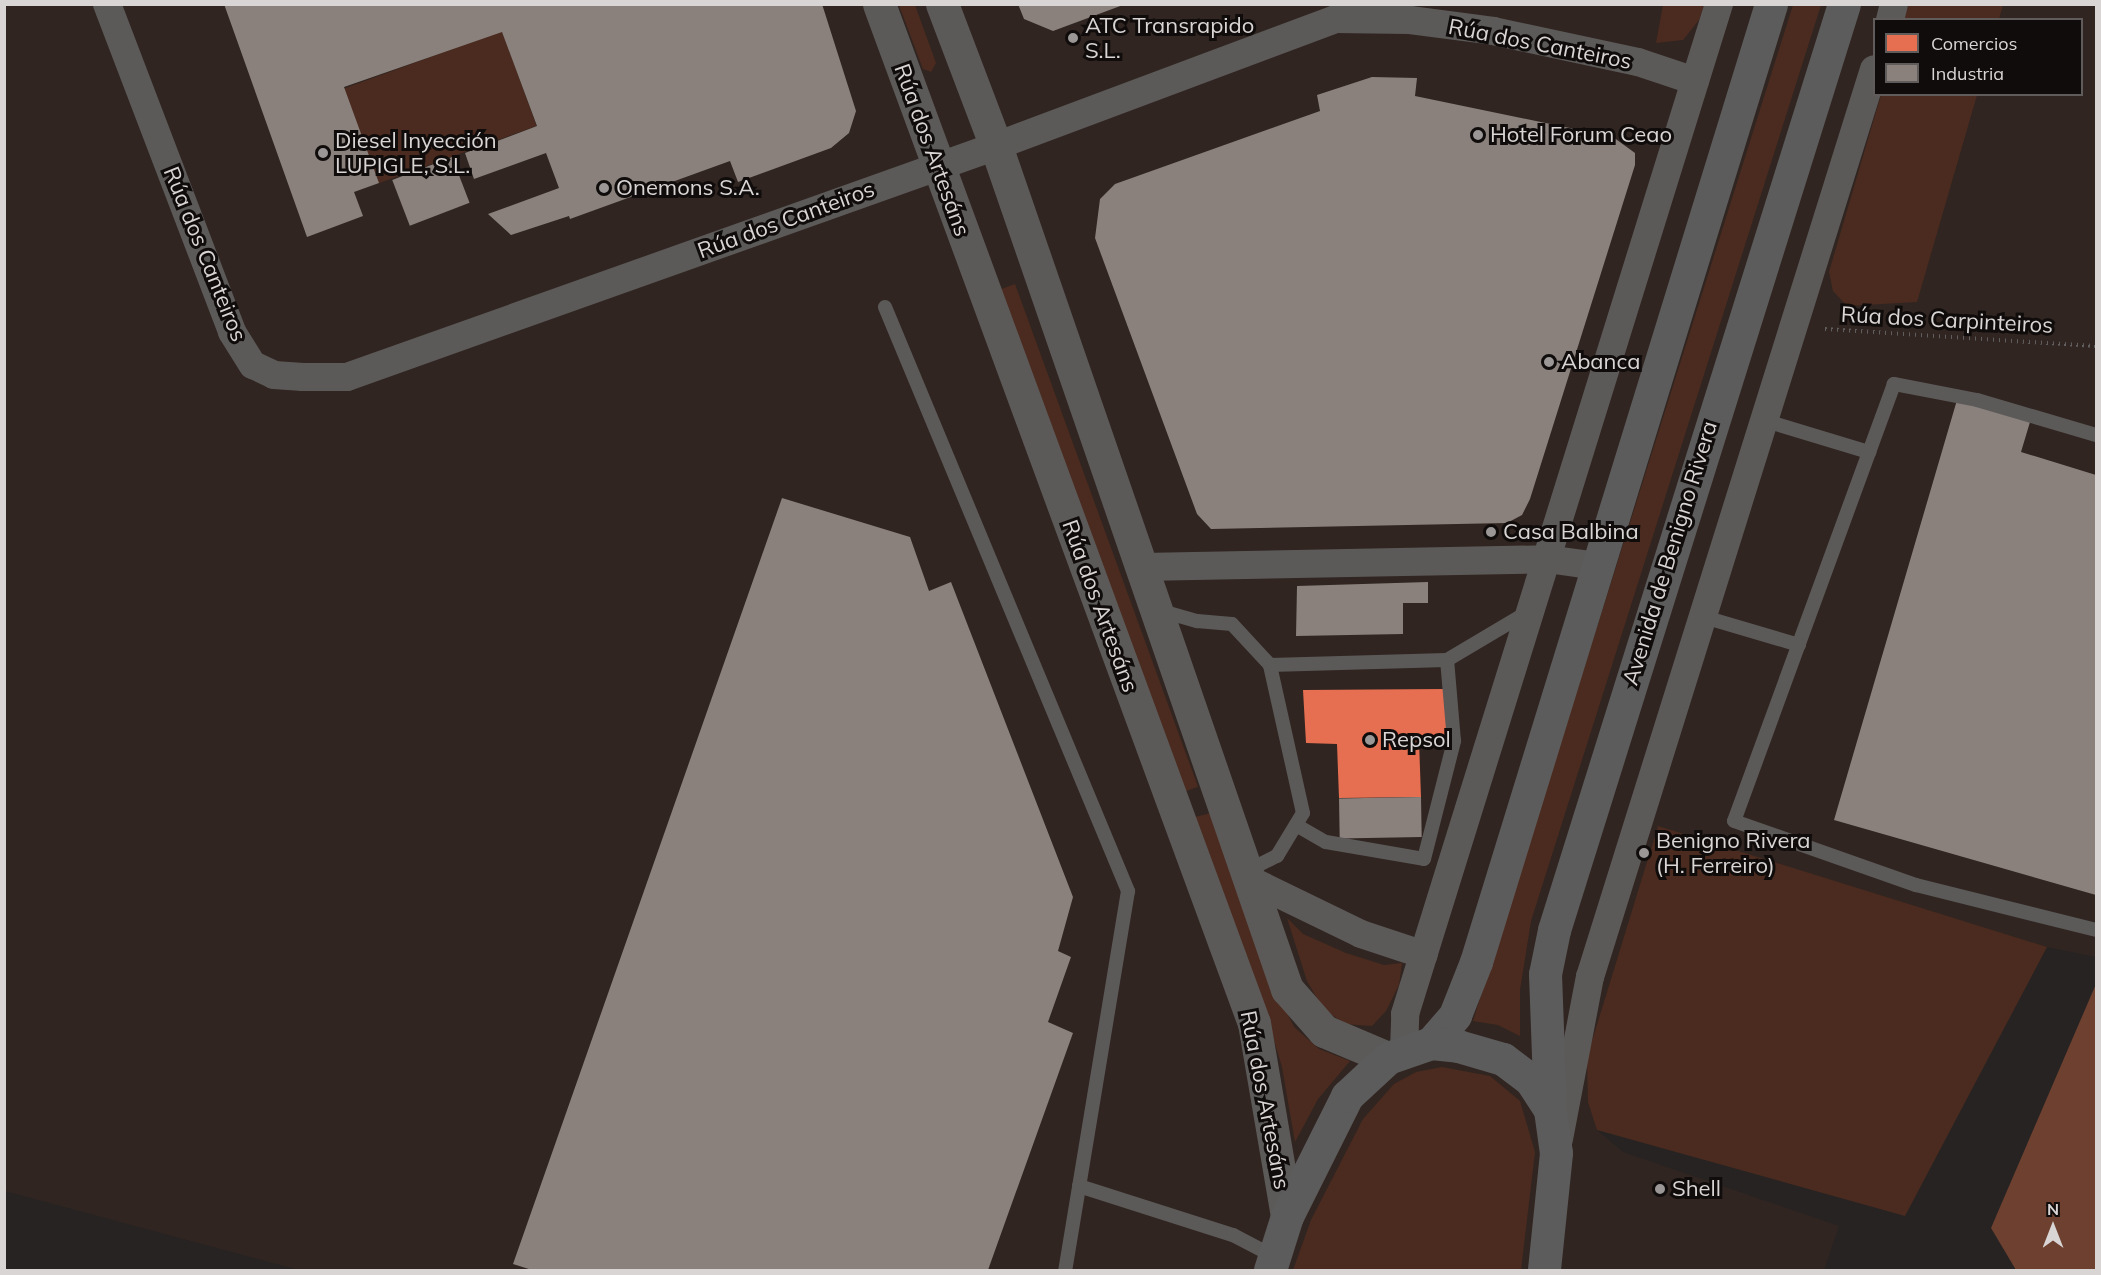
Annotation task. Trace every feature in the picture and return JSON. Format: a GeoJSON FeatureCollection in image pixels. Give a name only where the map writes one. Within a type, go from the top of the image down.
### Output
{"type":"FeatureCollection","features":[{"type":"Feature","properties":{"kind":"main road"},"geometry":{"type":"LineString","coordinates":[[1271,1263],[1287,1216],[1347,1096],[1455,1015],[1476,962],[1771,4]]}},
{"type":"Feature","properties":{"kind":"main road","name":"Avenida de Benigno Rivera"},"geometry":{"type":"LineString","coordinates":[[1544,1270],[1556,1153],[1550,1110],[1545,974],[1554,930],[1844,4]]}},
{"type":"Feature","properties":{"kind":"main road"},"geometry":{"type":"LineString","coordinates":[[1408,1051],[1458,1046],[1503,1059],[1530,1079],[1550,1110]]}},
{"type":"Feature","properties":{"kind":"street","name":"Rúa dos Canteiros"},"geometry":{"type":"LineString","coordinates":[[107,4],[232,332],[253,365],[274,375],[347,377],[996,146],[1336,19],[1410,20],[1493,31],[1638,62],[1695,81]]}},
{"type":"Feature","properties":{"kind":"street","name":"Rúa dos Artesáns"},"geometry":{"type":"LineString","coordinates":[[879,4],[1254,1023],[1287,1216]]}},
{"type":"Feature","properties":{"kind":"street","name":"Rúa dos Artesáns"},"geometry":{"type":"LineString","coordinates":[[942,4],[996,146],[1287,988],[1324,1031],[1408,1051]]}},
{"type":"Feature","properties":{"kind":"street"},"geometry":{"type":"LineString","coordinates":[[1408,1051],[1405,1014],[1719,4]]}},
{"type":"Feature","properties":{"kind":"street"},"geometry":{"type":"LineString","coordinates":[[1556,1153],[1590,977],[1796,328],[1873,76]]}},
{"type":"Feature","properties":{"kind":"street"},"geometry":{"type":"LineString","coordinates":[[1142,567],[1547,559],[1597,566]]}},
{"type":"Feature","properties":{"kind":"street"},"geometry":{"type":"LineString","coordinates":[[1249,875],[1361,934],[1424,955]]}},
{"type":"Feature","properties":{"kind":"lane"},"geometry":{"type":"LineString","coordinates":[[885,307],[1128,891],[1065,1270]]}},
{"type":"Feature","properties":{"kind":"lane"},"geometry":{"type":"LineString","coordinates":[[2097,435],[1977,400],[1894,384],[1734,821],[1916,885],[2097,930]]}},
{"type":"Feature","properties":{"kind":"lane"},"geometry":{"type":"LineString","coordinates":[[1766,422],[1869,452]]}},
{"type":"Feature","properties":{"kind":"lane"},"geometry":{"type":"LineString","coordinates":[[1156,609],[1197,621],[1232,624],[1270,665],[1303,813],[1277,856],[1249,875]]}},
{"type":"Feature","properties":{"kind":"lane"},"geometry":{"type":"LineString","coordinates":[[1270,665],[1447,660],[1531,610]]}},
{"type":"Feature","properties":{"kind":"lane"},"geometry":{"type":"LineString","coordinates":[[1704,617],[1798,645]]}},
{"type":"Feature","properties":{"kind":"lane"},"geometry":{"type":"LineString","coordinates":[[1296,825],[1326,842],[1425,859],[1454,741],[1447,660]]}},
{"type":"Feature","properties":{"kind":"lane"},"geometry":{"type":"LineString","coordinates":[[1431,832],[1459,841]]}},
{"type":"Feature","properties":{"kind":"lane"},"geometry":{"type":"LineString","coordinates":[[1079,1186],[1233,1235],[1271,1263]]}},
{"type":"Feature","properties":{"kind":"path","name":"Rúa dos Carpinteiros"},"geometry":{"type":"LineString","coordinates":[[1796,328],[2097,346]]}},
{"type":"Feature","properties":{"kind":"shaded area"},"geometry":{"type":"Polygon","coordinates":[[[1663,4],[1704,5],[1699,20],[1683,40],[1656,43],[1663,4]]]}},
{"type":"Feature","properties":{"kind":"shaded area"},"geometry":{"type":"Polygon","coordinates":[[[4,5],[2096,5],[2096,957],[2047,947],[1658,827],[1587,1057],[1597,1130],[1623,1152],[1839,1226],[1824,1270],[299,1270],[5,1191],[4,5]]]}},
{"type":"Feature","properties":{"kind":"shaded area"},"geometry":{"type":"Polygon","coordinates":[[[899,5],[915,5],[936,63],[931,72],[923,69],[899,5]]]}},
{"type":"Feature","properties":{"kind":"shaded area"},"geometry":{"type":"Polygon","coordinates":[[[1793,5],[1821,5],[1531,921],[1520,990],[1520,1036],[1498,1025],[1473,1021],[1793,5]]]}},
{"type":"Feature","properties":{"kind":"shaded area"},"geometry":{"type":"Polygon","coordinates":[[[1908,5],[2003,5],[1999,18],[1905,18],[1908,5]]]}},
{"type":"Feature","properties":{"kind":"shaded area"},"geometry":{"type":"Polygon","coordinates":[[[502,31],[537,126],[379,183],[344,88],[502,31]]]}},
{"type":"Feature","properties":{"kind":"shaded area"},"geometry":{"type":"Polygon","coordinates":[[[1881,96],[1977,96],[1917,302],[1847,306],[1833,291],[1829,272],[1881,96]]]}},
{"type":"Feature","properties":{"kind":"shaded area"},"geometry":{"type":"Polygon","coordinates":[[[1015,284],[1198,787],[1183,792],[1000,289],[1015,284]]]}},
{"type":"Feature","properties":{"kind":"shaded area"},"geometry":{"type":"Polygon","coordinates":[[[1211,813],[1277,993],[1294,1027],[1319,1049],[1350,1061],[1318,1099],[1295,1142],[1282,1067],[1271,1030],[1195,817],[1211,813]]]}},
{"type":"Feature","properties":{"kind":"shaded area"},"geometry":{"type":"Polygon","coordinates":[[[1658,826],[2047,947],[1905,1216],[1597,1130],[1588,1102],[1587,1057],[1658,826]]]}},
{"type":"Feature","properties":{"kind":"shaded area"},"geometry":{"type":"Polygon","coordinates":[[[1287,918],[1303,934],[1346,953],[1384,965],[1402,963],[1399,985],[1386,1011],[1372,1026],[1344,1024],[1322,1007],[1307,981],[1287,918]]]}},
{"type":"Feature","properties":{"kind":"shaded area"},"geometry":{"type":"Polygon","coordinates":[[[2096,984],[2096,1270],[2016,1270],[1991,1228],[2096,984]]]}},
{"type":"Feature","properties":{"kind":"shaded area"},"geometry":{"type":"Polygon","coordinates":[[[1442,1067],[1490,1076],[1520,1101],[1535,1152],[1521,1270],[1293,1270],[1311,1220],[1363,1119],[1394,1084],[1416,1072],[1442,1067]]]}},
{"type":"Feature","properties":{"kind":"building: Comercios"},"geometry":{"type":"Polygon","coordinates":[[[1444,689],[1448,738],[1419,740],[1421,797],[1339,798],[1337,744],[1306,743],[1303,690],[1444,689]]]}},
{"type":"Feature","properties":{"kind":"building: Industria"},"geometry":{"type":"Polygon","coordinates":[[[224,4],[822,4],[856,111],[849,133],[831,148],[738,182],[730,161],[570,219],[569,216],[511,235],[488,214],[559,188],[546,153],[474,179],[465,153],[537,126],[502,32],[344,87],[379,183],[354,192],[363,216],[307,237],[224,4]]]}},
{"type":"Feature","properties":{"kind":"building: Industria"},"geometry":{"type":"Polygon","coordinates":[[[1018,4],[1123,5],[1053,31],[1024,19],[1018,4]]]}},
{"type":"Feature","properties":{"kind":"building: Industria"},"geometry":{"type":"Polygon","coordinates":[[[1372,77],[1417,78],[1415,96],[1613,137],[1635,153],[1635,165],[1530,499],[1522,515],[1507,523],[1211,529],[1197,514],[1095,238],[1100,199],[1115,184],[1320,111],[1317,95],[1372,77]]]}},
{"type":"Feature","properties":{"kind":"building: Industria"},"geometry":{"type":"Polygon","coordinates":[[[452,157],[470,203],[410,226],[392,180],[452,157]]]}},
{"type":"Feature","properties":{"kind":"building: Industria"},"geometry":{"type":"Polygon","coordinates":[[[1957,400],[2030,422],[2021,452],[2096,475],[2096,895],[1834,820],[1957,400]]]}},
{"type":"Feature","properties":{"kind":"building: Industria"},"geometry":{"type":"Polygon","coordinates":[[[782,498],[910,537],[929,591],[951,582],[1073,897],[1058,951],[1071,957],[1048,1022],[1073,1033],[988,1270],[532,1270],[513,1264],[782,498]]]}},
{"type":"Feature","properties":{"kind":"building: Industria"},"geometry":{"type":"Polygon","coordinates":[[[1428,582],[1428,603],[1403,603],[1403,634],[1296,636],[1297,586],[1428,582]]]}},
{"type":"Feature","properties":{"kind":"building: Industria"},"geometry":{"type":"Polygon","coordinates":[[[1421,797],[1422,837],[1340,838],[1339,798],[1421,797]]]}},
{"type":"Feature","properties":{"kind":"place","name":"ATC Transrapido S.L."},"geometry":{"type":"Point","coordinates":[1073,38]}},
{"type":"Feature","properties":{"kind":"place","name":"Hotel Forum Ceao"},"geometry":{"type":"Point","coordinates":[1478,135]}},
{"type":"Feature","properties":{"kind":"place","name":"Diesel Inyección LUPIGLE, S.L."},"geometry":{"type":"Point","coordinates":[323,153]}},
{"type":"Feature","properties":{"kind":"place","name":"Onemons S.A."},"geometry":{"type":"Point","coordinates":[604,188]}},
{"type":"Feature","properties":{"kind":"place","name":"Abanca"},"geometry":{"type":"Point","coordinates":[1549,362]}},
{"type":"Feature","properties":{"kind":"place","name":"Casa Balbina"},"geometry":{"type":"Point","coordinates":[1491,532]}},
{"type":"Feature","properties":{"kind":"place","name":"Repsol"},"geometry":{"type":"Point","coordinates":[1370,740]}},
{"type":"Feature","properties":{"kind":"place","name":"Benigno Rivera (H. Ferreiro)"},"geometry":{"type":"Point","coordinates":[1644,853]}},
{"type":"Feature","properties":{"kind":"place","name":"Shell"},"geometry":{"type":"Point","coordinates":[1660,1189]}}]}
